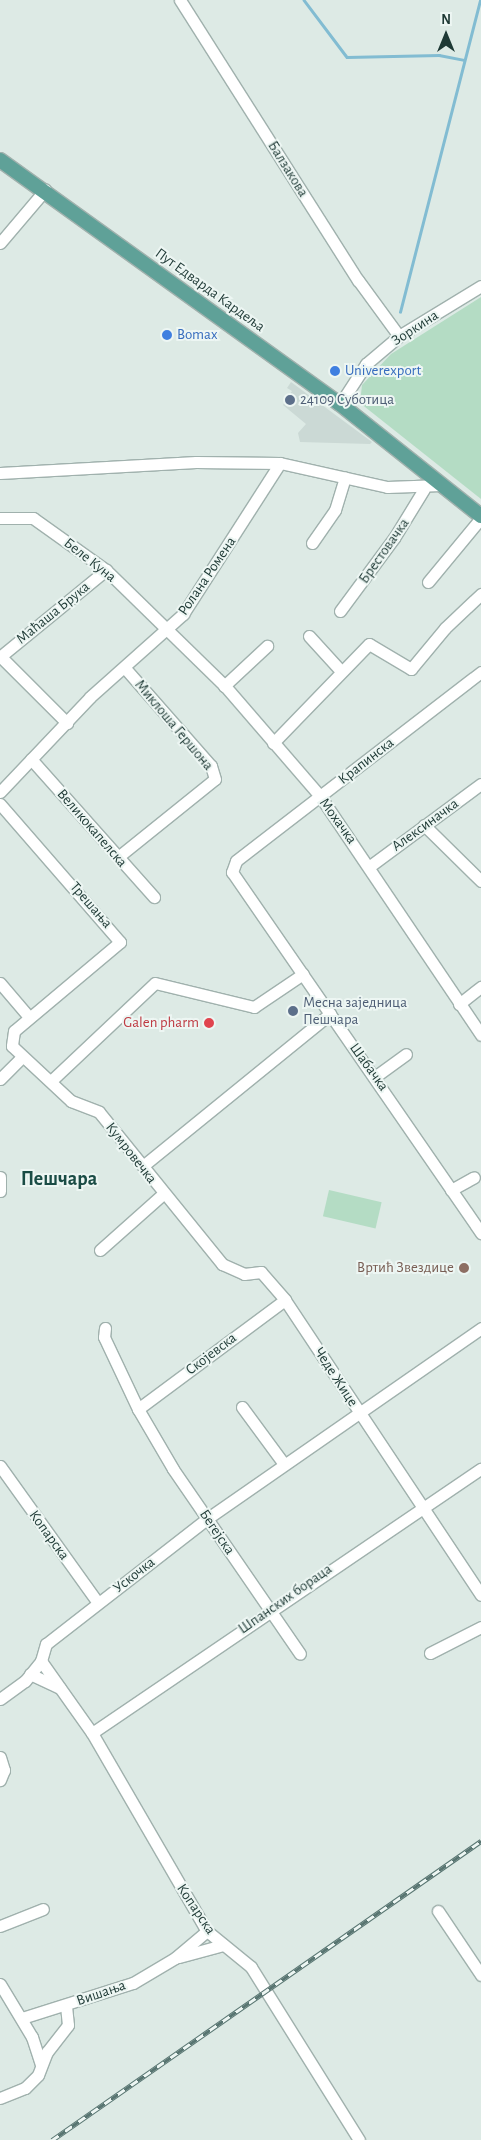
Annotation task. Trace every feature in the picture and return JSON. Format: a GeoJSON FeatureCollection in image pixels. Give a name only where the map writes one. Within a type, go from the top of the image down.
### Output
{"type":"FeatureCollection","features":[{"type":"Feature","properties":{"kind":"main road","name":"Пут Едварда Кардеља"},"geometry":{"type":"LineString","coordinates":[[0,160],[46,190],[340,404],[481,517]]}},
{"type":"Feature","properties":{"kind":"street","name":"Балзакова"},"geometry":{"type":"LineString","coordinates":[[180,0],[358,280],[399,336]]}},
{"type":"Feature","properties":{"kind":"street"},"geometry":{"type":"LineString","coordinates":[[0,243],[46,190]]}},
{"type":"Feature","properties":{"kind":"street","name":"Зоркина"},"geometry":{"type":"LineString","coordinates":[[340,404],[366,364],[399,336],[481,286]]}},
{"type":"Feature","properties":{"kind":"street"},"geometry":{"type":"LineString","coordinates":[[0,472],[196,462],[280,463],[345,478],[424,489],[442,485]]}},
{"type":"Feature","properties":{"kind":"street","name":"Ролана Ромена"},"geometry":{"type":"LineString","coordinates":[[0,792],[67,723],[168,630],[200,592],[280,463]]}},
{"type":"Feature","properties":{"kind":"street"},"geometry":{"type":"LineString","coordinates":[[312,542],[335,510],[345,478]]}},
{"type":"Feature","properties":{"kind":"street","name":"Брестовачка"},"geometry":{"type":"LineString","coordinates":[[340,611],[394,538],[424,489]]}},
{"type":"Feature","properties":{"kind":"street"},"geometry":{"type":"LineString","coordinates":[[428,582],[481,517]]}},
{"type":"Feature","properties":{"kind":"street","name":"Беле Куна"},"geometry":{"type":"LineString","coordinates":[[0,518],[34,518],[106,570],[168,630]]}},
{"type":"Feature","properties":{"kind":"street","name":"Маћаша Брука"},"geometry":{"type":"LineString","coordinates":[[0,656],[106,570]]}},
{"type":"Feature","properties":{"kind":"street"},"geometry":{"type":"LineString","coordinates":[[273,743],[341,671],[370,644],[410,669],[481,594]]}},
{"type":"Feature","properties":{"kind":"street","name":"Мохачка"},"geometry":{"type":"LineString","coordinates":[[168,630],[224,686],[320,796],[370,866],[481,1035]]}},
{"type":"Feature","properties":{"kind":"street"},"geometry":{"type":"LineString","coordinates":[[309,636],[341,671]]}},
{"type":"Feature","properties":{"kind":"street"},"geometry":{"type":"LineString","coordinates":[[224,686],[267,646]]}},
{"type":"Feature","properties":{"kind":"street"},"geometry":{"type":"LineString","coordinates":[[0,656],[67,723]]}},
{"type":"Feature","properties":{"kind":"street","name":"Миклоша Гершона"},"geometry":{"type":"LineString","coordinates":[[118,857],[215,779],[211,766],[125,668]]}},
{"type":"Feature","properties":{"kind":"street","name":"Крапинска"},"geometry":{"type":"LineString","coordinates":[[232,872],[236,861],[481,672]]}},
{"type":"Feature","properties":{"kind":"street","name":"Великокапелска"},"geometry":{"type":"LineString","coordinates":[[31,759],[154,897]]}},
{"type":"Feature","properties":{"kind":"street","name":"Алексиначка"},"geometry":{"type":"LineString","coordinates":[[370,866],[481,784]]}},
{"type":"Feature","properties":{"kind":"street","name":"Трешања"},"geometry":{"type":"LineString","coordinates":[[0,804],[120,942],[29,1017]]}},
{"type":"Feature","properties":{"kind":"street"},"geometry":{"type":"LineString","coordinates":[[424,825],[481,881]]}},
{"type":"Feature","properties":{"kind":"street","name":"Шабачка"},"geometry":{"type":"LineString","coordinates":[[232,872],[330,1014],[376,1076],[481,1234]]}},
{"type":"Feature","properties":{"kind":"street"},"geometry":{"type":"LineString","coordinates":[[52,1080],[155,983],[254,1007],[303,974]]}},
{"type":"Feature","properties":{"kind":"street"},"geometry":{"type":"LineString","coordinates":[[0,982],[29,1017]]}},
{"type":"Feature","properties":{"kind":"street"},"geometry":{"type":"LineString","coordinates":[[459,1004],[481,987]]}},
{"type":"Feature","properties":{"kind":"street"},"geometry":{"type":"LineString","coordinates":[[144,1165],[330,1014]]}},
{"type":"Feature","properties":{"kind":"street","name":"Кумровечка"},"geometry":{"type":"LineString","coordinates":[[29,1017],[10,1038],[22,1057],[52,1080],[70,1101],[99,1112],[144,1165],[162,1194]]}},
{"type":"Feature","properties":{"kind":"street"},"geometry":{"type":"LineString","coordinates":[[376,1076],[406,1054]]}},
{"type":"Feature","properties":{"kind":"street"},"geometry":{"type":"LineString","coordinates":[[0,1079],[22,1057]]}},
{"type":"Feature","properties":{"kind":"street"},"geometry":{"type":"LineString","coordinates":[[0,1177],[0,1191]]}},
{"type":"Feature","properties":{"kind":"street"},"geometry":{"type":"LineString","coordinates":[[451,1190],[474,1177]]}},
{"type":"Feature","properties":{"kind":"street"},"geometry":{"type":"LineString","coordinates":[[100,1250],[162,1194]]}},
{"type":"Feature","properties":{"kind":"street","name":"Чеде Жице"},"geometry":{"type":"LineString","coordinates":[[162,1194],[222,1264],[244,1274],[261,1272],[285,1300],[360,1413],[419,1507],[481,1594]]}},
{"type":"Feature","properties":{"kind":"street","name":"Скојевска"},"geometry":{"type":"LineString","coordinates":[[138,1409],[285,1300]]}},
{"type":"Feature","properties":{"kind":"street","name":"Бегејска"},"geometry":{"type":"LineString","coordinates":[[105,1328],[104,1337],[138,1409],[208,1518],[300,1654]]}},
{"type":"Feature","properties":{"kind":"street","name":"Ускочка"},"geometry":{"type":"LineString","coordinates":[[0,1699],[30,1674],[41,1661],[46,1644],[208,1518],[481,1328]]}},
{"type":"Feature","properties":{"kind":"street"},"geometry":{"type":"LineString","coordinates":[[242,1407],[284,1464]]}},
{"type":"Feature","properties":{"kind":"street","name":"Копарска"},"geometry":{"type":"LineString","coordinates":[[0,1466],[98,1603]]}},
{"type":"Feature","properties":{"kind":"street","name":"Шпанских бораца"},"geometry":{"type":"LineString","coordinates":[[92,1733],[419,1507],[481,1469]]}},
{"type":"Feature","properties":{"kind":"street"},"geometry":{"type":"LineString","coordinates":[[430,1653],[481,1627]]}},
{"type":"Feature","properties":{"kind":"street","name":"Копарска"},"geometry":{"type":"LineString","coordinates":[[41,1661],[64,1690],[92,1733],[207,1931],[251,1967],[359,2140]]}},
{"type":"Feature","properties":{"kind":"street"},"geometry":{"type":"LineString","coordinates":[[30,1674],[64,1690]]}},
{"type":"Feature","properties":{"kind":"street"},"geometry":{"type":"LineString","coordinates":[[0,1757],[2,1777]]}},
{"type":"Feature","properties":{"kind":"street"},"geometry":{"type":"LineString","coordinates":[[0,1926],[43,1909]]}},
{"type":"Feature","properties":{"kind":"street"},"geometry":{"type":"LineString","coordinates":[[438,1911],[481,1975]]}},
{"type":"Feature","properties":{"kind":"street","name":"Вишања"},"geometry":{"type":"LineString","coordinates":[[22,2018],[133,1983],[175,1958],[207,1931]]}},
{"type":"Feature","properties":{"kind":"street","name":"Вишања"},"geometry":{"type":"LineString","coordinates":[[175,1958],[223,1946]]}},
{"type":"Feature","properties":{"kind":"street"},"geometry":{"type":"LineString","coordinates":[[0,1984],[22,2018],[41,2065]]}},
{"type":"Feature","properties":{"kind":"street"},"geometry":{"type":"LineString","coordinates":[[0,2098],[25,2088],[55,2041],[64,2035],[66,2005]]}},
{"type":"Feature","properties":{"kind":"shaded area"},"geometry":{"type":"Polygon","coordinates":[[[291,382],[372,442],[370,444],[300,442],[298,433],[306,424],[283,405],[292,391],[287,388],[291,382]]]}},
{"type":"Feature","properties":{"kind":"green space"},"geometry":{"type":"Polygon","coordinates":[[[481,297],[481,499],[360,403],[362,385],[391,354],[481,297]]]}},
{"type":"Feature","properties":{"kind":"green space"},"geometry":{"type":"Polygon","coordinates":[[[329,1190],[382,1202],[376,1228],[323,1216],[329,1190]]]}},
{"type":"Feature","properties":{"kind":"waterway"},"geometry":{"type":"LineString","coordinates":[[304,0],[347,57],[439,55],[464,60]]}},
{"type":"Feature","properties":{"kind":"waterway"},"geometry":{"type":"LineString","coordinates":[[400,312],[480,0]]}},
{"type":"Feature","properties":{"kind":"railway"},"geometry":{"type":"LineString","coordinates":[[52,2140],[481,1841]]}},
{"type":"Feature","properties":{"kind":"place","name":"Bomax"},"geometry":{"type":"Point","coordinates":[167,335]}},
{"type":"Feature","properties":{"kind":"place","name":"Univerexport"},"geometry":{"type":"Point","coordinates":[335,371]}},
{"type":"Feature","properties":{"kind":"place","name":"24109 Суботица"},"geometry":{"type":"Point","coordinates":[290,400]}},
{"type":"Feature","properties":{"kind":"place","name":"Месна заједница Пешчара"},"geometry":{"type":"Point","coordinates":[293,1011]}},
{"type":"Feature","properties":{"kind":"place","name":"Galen pharm"},"geometry":{"type":"Point","coordinates":[209,1023]}},
{"type":"Feature","properties":{"kind":"place","name":"Вртић Звездице"},"geometry":{"type":"Point","coordinates":[464,1268]}},
{"type":"Feature","properties":{"kind":"district","name":"Пешчара"},"geometry":{"type":"Point","coordinates":[59,1179]}}]}
